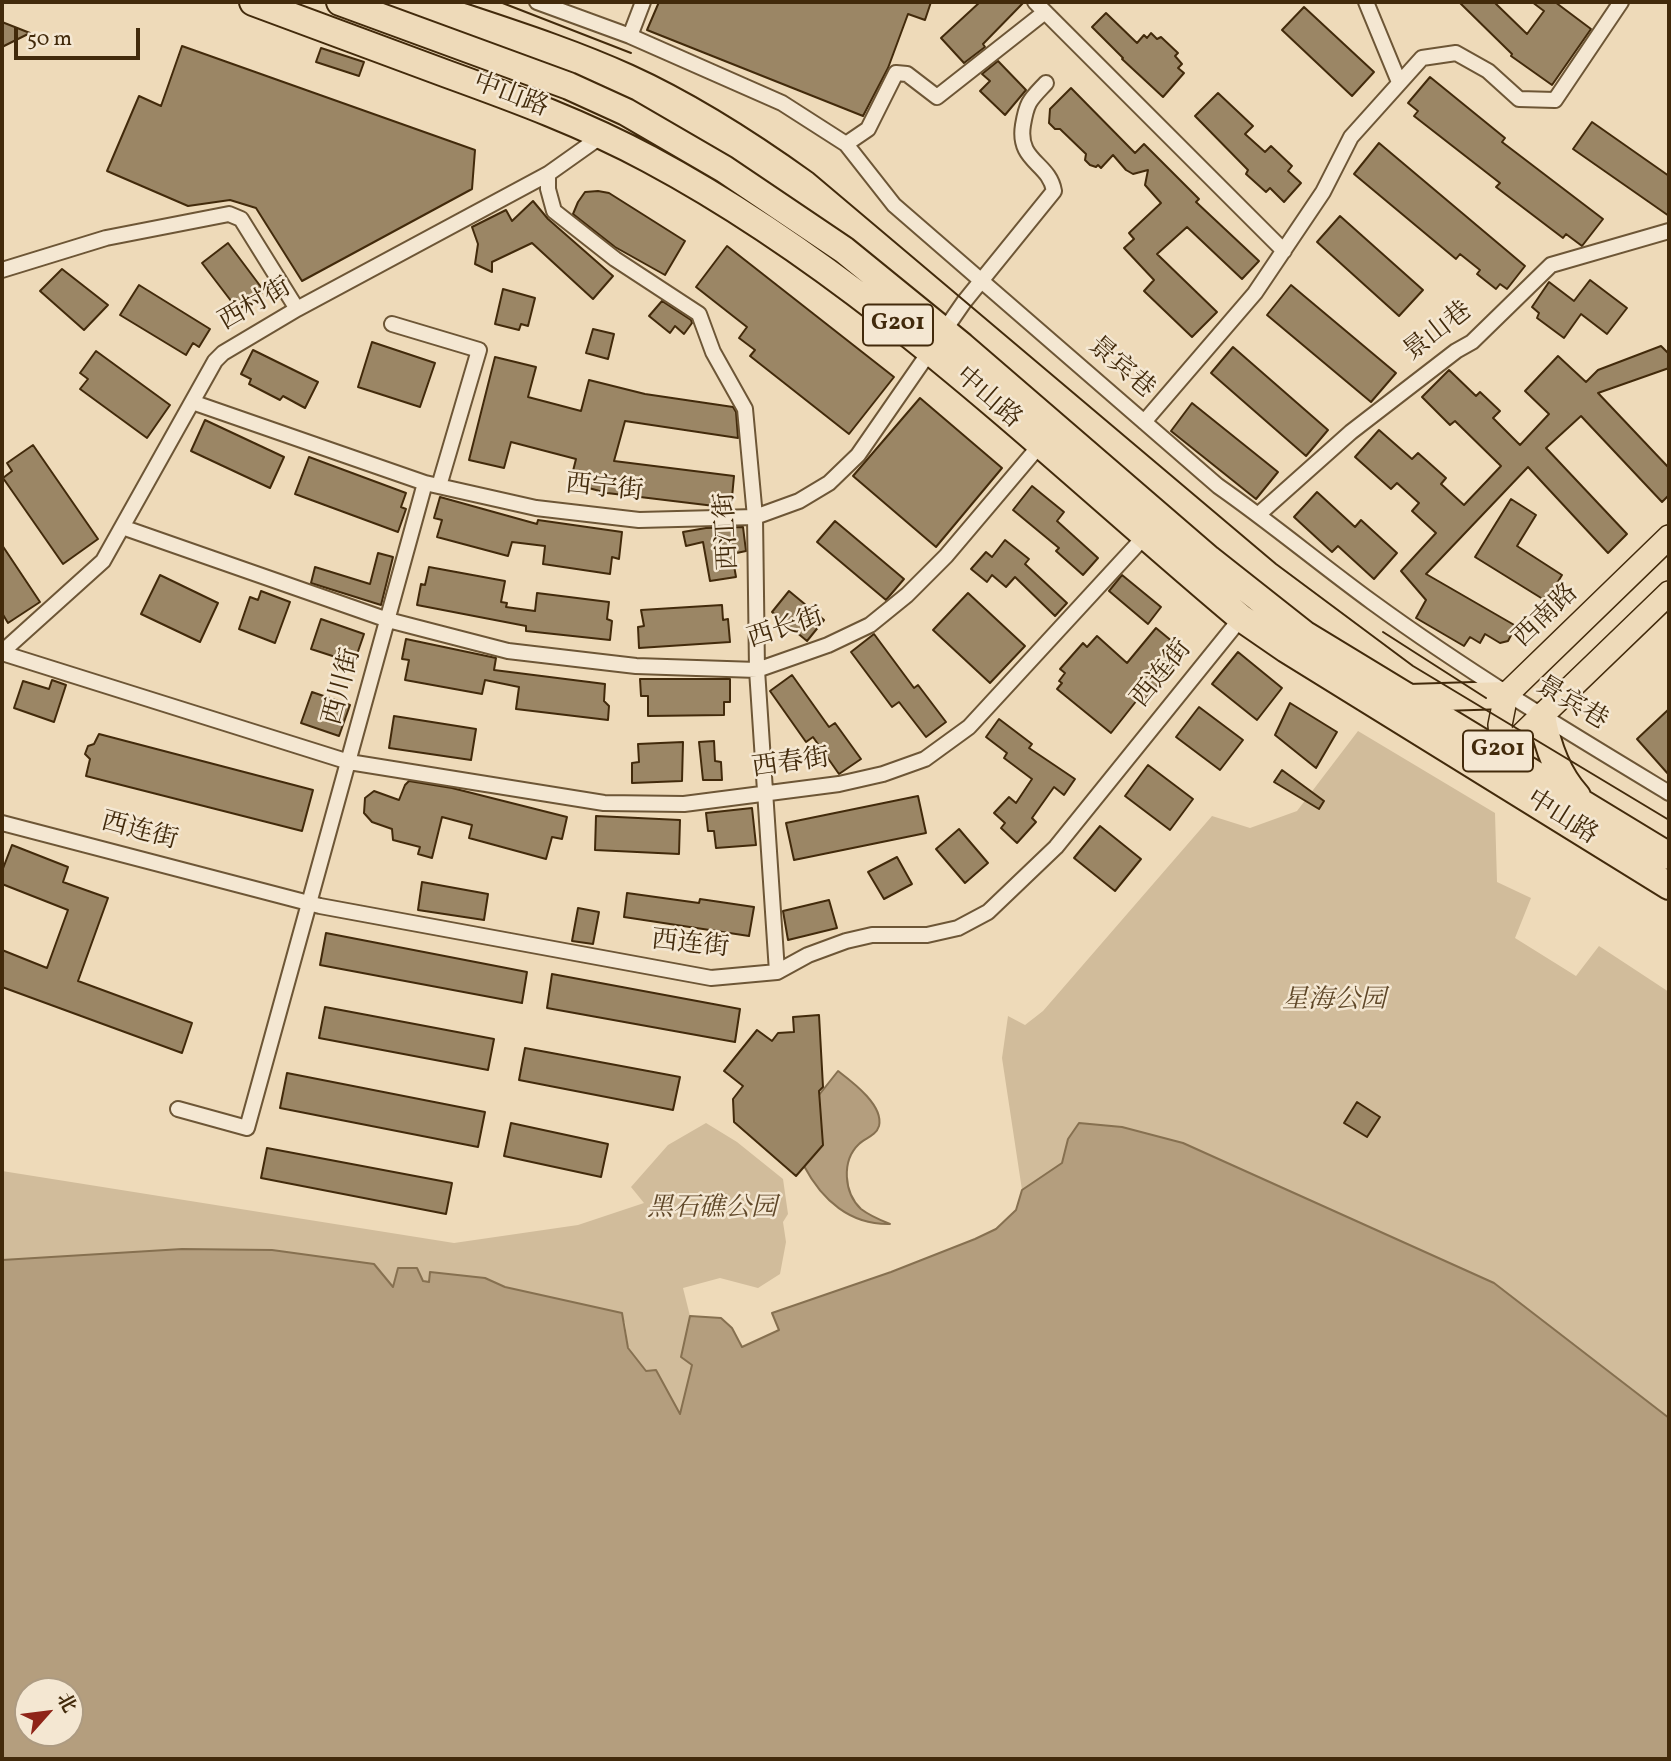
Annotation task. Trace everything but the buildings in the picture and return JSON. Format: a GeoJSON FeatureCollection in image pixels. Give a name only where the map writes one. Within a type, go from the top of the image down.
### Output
{"type":"FeatureCollection","features":[{"type":"Feature","properties":{"kind":"highway","name":"中山路"},"geometry":{"type":"LineString","coordinates":[[253,2],[552,112],[603,135],[704,190],[937,341],[1304,634],[1669,856]]}},
{"type":"Feature","properties":{"kind":"highway","name":"中山路"},"geometry":{"type":"LineString","coordinates":[[340,2],[569,86],[636,117],[784,208],[844,250],[1040,445],[1241,618],[1286,649],[1669,886]]}},
{"type":"Feature","properties":{"kind":"highway"},"geometry":{"type":"LineString","coordinates":[[1409,698],[1506,695]]}},
{"type":"Feature","properties":{"kind":"highway"},"geometry":{"type":"LineString","coordinates":[[1542,716],[1545,738],[1553,757],[1572,791],[1586,805]]}},
{"type":"Feature","properties":{"kind":"main road","name":"西南路"},"geometry":{"type":"LineString","coordinates":[[1506,695],[1669,537]]}},
{"type":"Feature","properties":{"kind":"main road"},"geometry":{"type":"LineString","coordinates":[[1472,765],[1489,762],[1502,754],[1669,593]]}},
{"type":"Feature","properties":{"kind":"main road"},"geometry":{"type":"LineString","coordinates":[[1506,695],[1500,725],[1508,786]]}},
{"type":"Feature","properties":{"kind":"street","name":"景宾巷"},"geometry":{"type":"LineString","coordinates":[[537,2],[629,36],[782,103],[846,144],[894,205],[1218,486],[1259,514],[1372,602],[1506,695],[1669,793]]}},
{"type":"Feature","properties":{"kind":"street"},"geometry":{"type":"LineString","coordinates":[[629,36],[643,2]]}},
{"type":"Feature","properties":{"kind":"street"},"geometry":{"type":"LineString","coordinates":[[1366,2],[1399,82]]}},
{"type":"Feature","properties":{"kind":"street"},"geometry":{"type":"LineString","coordinates":[[1144,422],[1255,293],[1323,192],[1351,136],[1422,58],[1456,53],[1488,71],[1519,99],[1555,100],[1621,2]]}},
{"type":"Feature","properties":{"kind":"street"},"geometry":{"type":"LineString","coordinates":[[846,144],[868,129],[897,73],[907,74],[937,96],[1040,7],[1284,251]]}},
{"type":"Feature","properties":{"kind":"street","name":"西宁街"},"geometry":{"type":"LineString","coordinates":[[192,402],[432,484],[536,508],[639,520],[755,517],[799,501],[829,483],[858,455],[937,341],[1054,191],[1053,181],[1024,148],[1021,137],[1027,104],[1046,83]]}},
{"type":"Feature","properties":{"kind":"street","name":"西村街"},"geometry":{"type":"LineString","coordinates":[[2,652],[103,561],[215,361],[223,353],[297,309],[548,174],[603,135]]}},
{"type":"Feature","properties":{"kind":"street","name":"西江街"},"geometry":{"type":"LineString","coordinates":[[548,174],[548,189],[554,211],[615,258],[699,314],[713,352],[745,409],[755,517],[757,670],[777,972]]}},
{"type":"Feature","properties":{"kind":"street"},"geometry":{"type":"LineString","coordinates":[[2,270],[106,238],[229,214],[241,219],[297,309]]}},
{"type":"Feature","properties":{"kind":"street","name":"景山巷"},"geometry":{"type":"LineString","coordinates":[[1259,514],[1351,432],[1456,351],[1472,342],[1551,265],[1669,232]]}},
{"type":"Feature","properties":{"kind":"street","name":"西川街"},"geometry":{"type":"LineString","coordinates":[[178,1109],[247,1128],[388,620],[432,484],[480,350],[392,324]]}},
{"type":"Feature","properties":{"kind":"street","name":"西长街"},"geometry":{"type":"LineString","coordinates":[[122,527],[388,620],[508,651],[636,666],[757,670],[828,645],[870,625],[907,595],[946,556],[1040,445]]}},
{"type":"Feature","properties":{"kind":"street","name":"西春街"},"geometry":{"type":"LineString","coordinates":[[2,652],[349,762],[604,803],[684,804],[839,784],[883,774],[925,759],[969,727],[1145,536]]}},
{"type":"Feature","properties":{"kind":"street","name":"西连街"},"geometry":{"type":"LineString","coordinates":[[2,823],[311,903],[711,978],[777,972],[808,955],[846,941],[872,935],[927,935],[958,928],[988,912],[1056,847],[1241,618]]}},
{"type":"Feature","properties":{"kind":"green space","name":"星海公园"},"geometry":{"type":"Polygon","coordinates":[[[1358,731],[1495,813],[1497,882],[1531,898],[1515,938],[1576,976],[1599,946],[1669,992],[1669,1418],[1494,1283],[1183,1143],[1068,1139],[1062,1163],[1022,1190],[1002,1058],[1008,1016],[1025,1025],[1043,1011],[1212,816],[1250,828],[1297,811],[1358,731]]]}},
{"type":"Feature","properties":{"kind":"green space","name":"黑石礁公园"},"geometry":{"type":"Polygon","coordinates":[[[706,1123],[737,1142],[783,1179],[788,1214],[783,1222],[786,1242],[780,1274],[758,1288],[720,1278],[683,1288],[690,1316],[687,1334],[692,1365],[680,1415],[656,1370],[646,1371],[628,1348],[625,1322],[505,1287],[485,1278],[430,1272],[429,1283],[393,1287],[182,1249],[2,1260],[2,1171],[454,1243],[578,1225],[644,1203],[631,1187],[668,1145],[706,1123]]]}},
{"type":"Feature","properties":{"kind":"shaded area"},"geometry":{"type":"Polygon","coordinates":[[[838,1071],[872,1102],[879,1118],[878,1129],[859,1144],[849,1159],[848,1186],[861,1209],[890,1224],[862,1220],[839,1208],[819,1190],[804,1166],[819,1095],[838,1071]]]}},
{"type":"Feature","properties":{"kind":"shaded area"},"geometry":{"type":"Polygon","coordinates":[[[1079,1123],[1122,1127],[1183,1143],[1494,1283],[1669,1418],[1669,1759],[2,1759],[2,1260],[182,1249],[272,1250],[374,1264],[393,1287],[398,1268],[417,1268],[423,1281],[429,1282],[430,1272],[485,1278],[505,1287],[622,1313],[628,1348],[646,1371],[656,1370],[680,1414],[692,1365],[681,1357],[690,1316],[721,1318],[732,1328],[742,1347],[779,1330],[772,1313],[891,1272],[996,1229],[1016,1210],[1022,1190],[1062,1163],[1068,1139],[1079,1123]]]}},
{"type":"Feature","properties":{"kind":"tram line"},"geometry":{"type":"LineString","coordinates":[[462,2],[570,39],[633,65],[726,114],[770,143],[813,173],[1276,564],[1413,666],[1669,820]]}},
{"type":"Feature","properties":{"kind":"tram line"},"geometry":{"type":"LineString","coordinates":[[500,2],[631,53]]}},
{"type":"Feature","properties":{"kind":"tram line"},"geometry":{"type":"LineString","coordinates":[[1383,632],[1486,698]]}}]}
